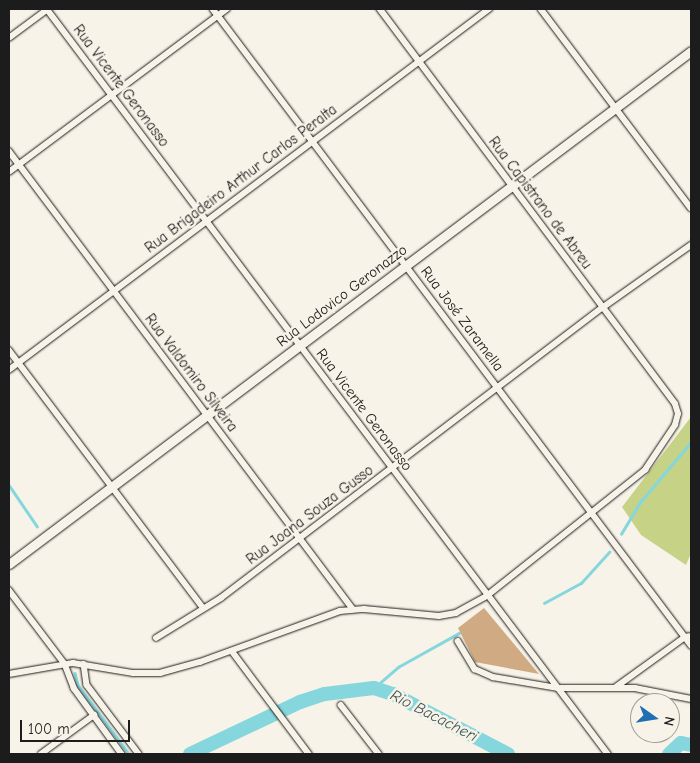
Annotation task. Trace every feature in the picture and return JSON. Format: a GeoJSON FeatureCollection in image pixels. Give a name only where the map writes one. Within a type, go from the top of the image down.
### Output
{"type":"FeatureCollection","features":[{"type":"Feature","properties":{"kind":"main road","name":"Rua Lodovico Geronazzo"},"geometry":{"type":"LineString","coordinates":[[9,564],[691,50]]}},
{"type":"Feature","properties":{"kind":"street"},"geometry":{"type":"LineString","coordinates":[[9,38],[47,9]]}},
{"type":"Feature","properties":{"kind":"street","name":"Rua Vicente Geronasso"},"geometry":{"type":"LineString","coordinates":[[47,9],[608,754]]}},
{"type":"Feature","properties":{"kind":"street","name":"Rua José Zaramella"},"geometry":{"type":"LineString","coordinates":[[213,9],[591,512],[688,636],[691,645]]}},
{"type":"Feature","properties":{"kind":"street"},"geometry":{"type":"LineString","coordinates":[[9,172],[227,9]]}},
{"type":"Feature","properties":{"kind":"street","name":"Rua Capistrano de Abreu"},"geometry":{"type":"LineString","coordinates":[[379,9],[674,404],[678,414],[651,464],[591,512]]}},
{"type":"Feature","properties":{"kind":"street","name":"Rua Brigadeiro Arthur Carlos Peralta"},"geometry":{"type":"LineString","coordinates":[[9,370],[489,9]]}},
{"type":"Feature","properties":{"kind":"street"},"geometry":{"type":"LineString","coordinates":[[541,9],[691,208]]}},
{"type":"Feature","properties":{"kind":"street","name":"Rua Valdomiro Silveira"},"geometry":{"type":"LineString","coordinates":[[9,152],[352,609]]}},
{"type":"Feature","properties":{"kind":"street","name":"Rua Joana Souza Gusso"},"geometry":{"type":"LineString","coordinates":[[156,638],[203,607],[222,598],[602,308],[691,244]]}},
{"type":"Feature","properties":{"kind":"street"},"geometry":{"type":"LineString","coordinates":[[9,350],[203,607]]}},
{"type":"Feature","properties":{"kind":"street"},"geometry":{"type":"LineString","coordinates":[[9,674],[65,664],[84,664],[134,673],[160,673],[232,651],[352,609],[448,615],[488,594],[591,512]]}},
{"type":"Feature","properties":{"kind":"street"},"geometry":{"type":"LineString","coordinates":[[9,590],[65,664],[70,682],[122,754]]}},
{"type":"Feature","properties":{"kind":"street"},"geometry":{"type":"LineString","coordinates":[[616,687],[688,636]]}},
{"type":"Feature","properties":{"kind":"street"},"geometry":{"type":"LineString","coordinates":[[458,641],[470,663],[482,673],[558,688],[616,687],[650,690],[691,699]]}},
{"type":"Feature","properties":{"kind":"street"},"geometry":{"type":"LineString","coordinates":[[232,651],[309,754]]}},
{"type":"Feature","properties":{"kind":"street"},"geometry":{"type":"LineString","coordinates":[[84,664],[87,685],[139,754]]}},
{"type":"Feature","properties":{"kind":"street"},"geometry":{"type":"LineString","coordinates":[[341,705],[379,754]]}},
{"type":"Feature","properties":{"kind":"street"},"geometry":{"type":"LineString","coordinates":[[41,754],[94,715]]}},
{"type":"Feature","properties":{"kind":"green space"},"geometry":{"type":"Polygon","coordinates":[[[691,417],[691,553],[686,565],[641,535],[622,507],[691,417]]]}},
{"type":"Feature","properties":{"kind":"building"},"geometry":{"type":"Polygon","coordinates":[[[484,608],[539,674],[475,662],[458,628],[484,608]]]}},
{"type":"Feature","properties":{"kind":"waterway"},"geometry":{"type":"LineString","coordinates":[[621,534],[641,501],[691,442]]}},
{"type":"Feature","properties":{"kind":"waterway"},"geometry":{"type":"LineString","coordinates":[[9,485],[37,526]]}},
{"type":"Feature","properties":{"kind":"waterway"},"geometry":{"type":"LineString","coordinates":[[544,603],[581,583],[609,552]]}},
{"type":"Feature","properties":{"kind":"waterway"},"geometry":{"type":"LineString","coordinates":[[374,688],[398,667],[459,633]]}},
{"type":"Feature","properties":{"kind":"waterway"},"geometry":{"type":"LineString","coordinates":[[75,673],[78,685],[129,754]]}},
{"type":"Feature","properties":{"kind":"waterway","name":"Rio Bacacheri"},"geometry":{"type":"LineString","coordinates":[[190,754],[300,702],[325,694],[374,688],[393,694],[508,754]]}},
{"type":"Feature","properties":{"kind":"waterway","name":"Rio Bacacheri"},"geometry":{"type":"LineString","coordinates":[[669,754],[681,743],[691,745]]}}]}
